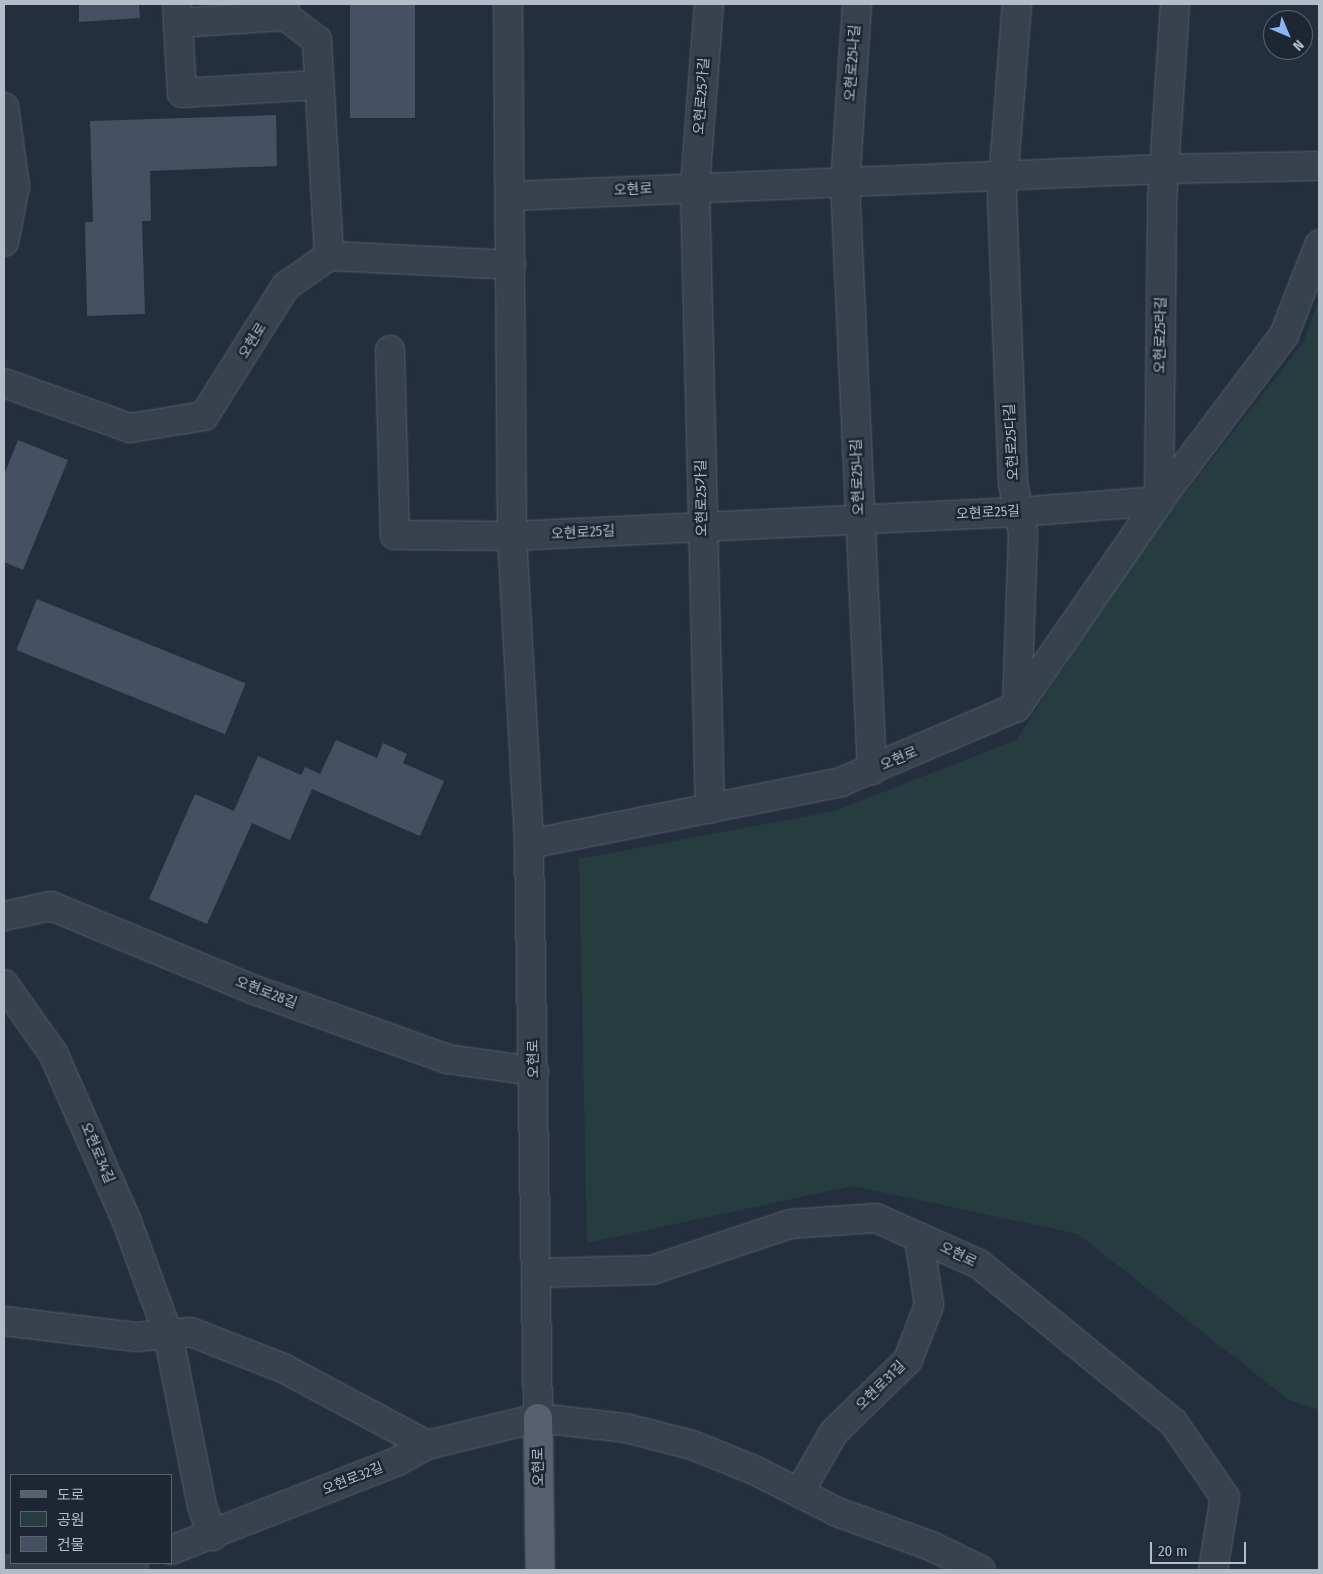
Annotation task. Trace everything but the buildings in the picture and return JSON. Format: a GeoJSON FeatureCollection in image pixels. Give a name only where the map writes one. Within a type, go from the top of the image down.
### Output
{"type":"FeatureCollection","features":[{"type":"Feature","properties":{"kind":"main road","name":"오현로"},"geometry":{"type":"LineString","coordinates":[[538,1418],[540,1570]]}},
{"type":"Feature","properties":{"kind":"street","name":"오현로"},"geometry":{"type":"LineString","coordinates":[[508,4],[511,196],[512,536],[529,844],[538,1418]]}},
{"type":"Feature","properties":{"kind":"street","name":"오현로25가길"},"geometry":{"type":"LineString","coordinates":[[709,4],[695,188],[710,809]]}},
{"type":"Feature","properties":{"kind":"street","name":"오현로25나길"},"geometry":{"type":"LineString","coordinates":[[857,4],[845,183],[872,770]]}},
{"type":"Feature","properties":{"kind":"street","name":"오현로25다길"},"geometry":{"type":"LineString","coordinates":[[1017,4],[1003,176],[1013,483],[1023,534],[1017,707]]}},
{"type":"Feature","properties":{"kind":"street","name":"오현로25라길"},"geometry":{"type":"LineString","coordinates":[[1159,501],[1164,169],[1176,4]]}},
{"type":"Feature","properties":{"kind":"street"},"geometry":{"type":"LineString","coordinates":[[318,85],[182,92],[178,13],[285,10],[317,40],[329,256],[511,265]]}},
{"type":"Feature","properties":{"kind":"street"},"geometry":{"type":"LineString","coordinates":[[4,107],[15,186],[4,242]]}},
{"type":"Feature","properties":{"kind":"street"},"geometry":{"type":"LineString","coordinates":[[695,188],[1164,169],[1319,166]]}},
{"type":"Feature","properties":{"kind":"street","name":"오현로"},"geometry":{"type":"LineString","coordinates":[[511,196],[695,188]]}},
{"type":"Feature","properties":{"kind":"street"},"geometry":{"type":"LineString","coordinates":[[1017,707],[1159,501],[1284,335],[1319,245]]}},
{"type":"Feature","properties":{"kind":"street","name":"오현로"},"geometry":{"type":"LineString","coordinates":[[4,383],[130,428],[204,416],[286,286],[329,256]]}},
{"type":"Feature","properties":{"kind":"street"},"geometry":{"type":"LineString","coordinates":[[390,350],[395,535],[512,536]]}},
{"type":"Feature","properties":{"kind":"street","name":"오현로25길"},"geometry":{"type":"LineString","coordinates":[[512,536],[1018,512],[1159,501]]}},
{"type":"Feature","properties":{"kind":"street","name":"오현로"},"geometry":{"type":"LineString","coordinates":[[529,844],[841,782],[1017,707]]}},
{"type":"Feature","properties":{"kind":"street","name":"오현로28길"},"geometry":{"type":"LineString","coordinates":[[4,916],[51,906],[252,989],[447,1059],[534,1070]]}},
{"type":"Feature","properties":{"kind":"street","name":"오현로34길"},"geometry":{"type":"LineString","coordinates":[[4,984],[53,1053],[126,1219],[168,1334],[202,1506],[213,1536]]}},
{"type":"Feature","properties":{"kind":"street","name":"오현로"},"geometry":{"type":"LineString","coordinates":[[536,1273],[652,1270],[790,1224],[876,1218],[979,1264],[1173,1422],[1225,1497],[1212,1570]]}},
{"type":"Feature","properties":{"kind":"street","name":"오현로31길"},"geometry":{"type":"LineString","coordinates":[[799,1493],[834,1432],[908,1360],[929,1305],[919,1237]]}},
{"type":"Feature","properties":{"kind":"street"},"geometry":{"type":"LineString","coordinates":[[4,1321],[137,1337],[191,1332],[283,1368],[427,1445]]}},
{"type":"Feature","properties":{"kind":"street"},"geometry":{"type":"LineString","coordinates":[[538,1418],[626,1428],[692,1445],[752,1469],[837,1512],[931,1546],[981,1570]]}},
{"type":"Feature","properties":{"kind":"street","name":"오현로32길"},"geometry":{"type":"LineString","coordinates":[[172,1550],[213,1536],[396,1462],[427,1445],[538,1418]]}},
{"type":"Feature","properties":{"kind":"street"},"geometry":{"type":"LineString","coordinates":[[172,1552],[184,1570]]}},
{"type":"Feature","properties":{"kind":"street"},"geometry":{"type":"LineString","coordinates":[[4,1570],[115,1564]]}},
{"type":"Feature","properties":{"kind":"green space"},"geometry":{"type":"Polygon","coordinates":[[[1319,298],[1319,1410],[1289,1400],[1078,1234],[853,1186],[587,1243],[579,859],[835,811],[1016,740],[1138,553],[1303,343],[1319,298]]]}}]}
